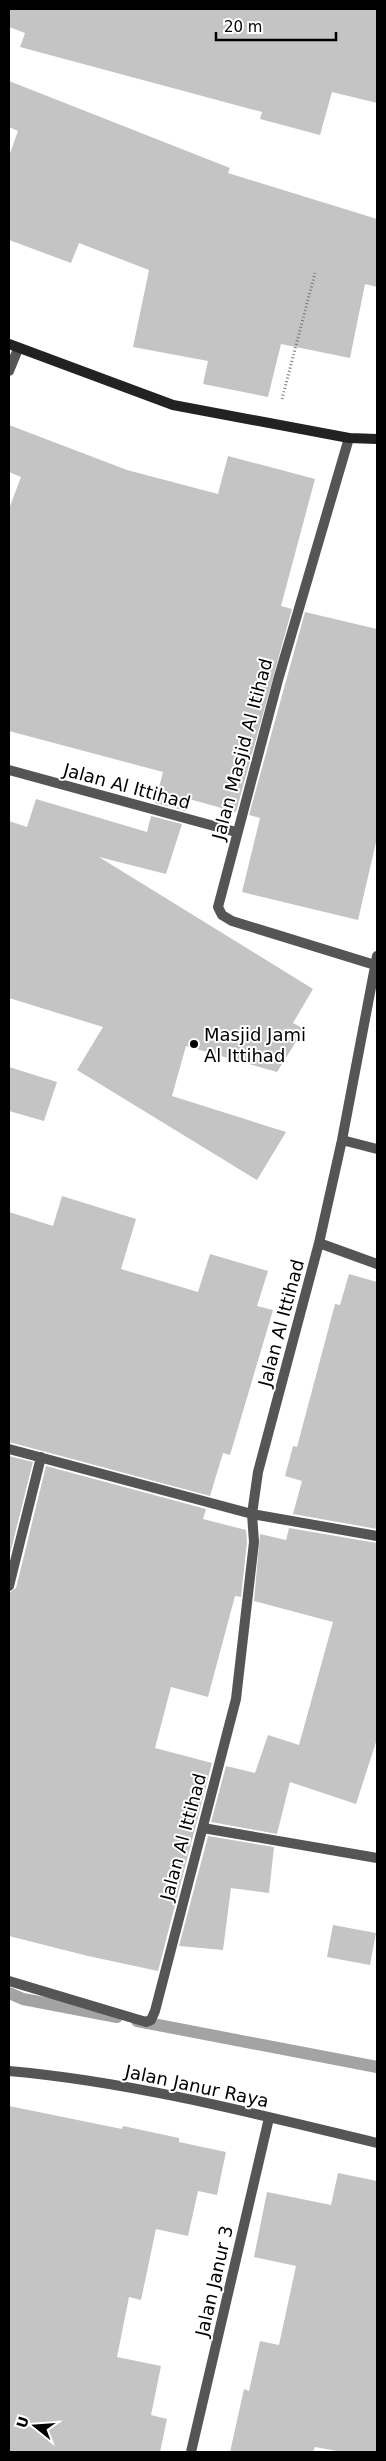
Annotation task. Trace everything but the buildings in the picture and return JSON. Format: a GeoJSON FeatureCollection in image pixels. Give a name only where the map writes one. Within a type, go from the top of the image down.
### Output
{"type":"FeatureCollection","features":[{"type":"Feature","properties":{"kind":"street"},"geometry":{"type":"LineString","coordinates":[[9,371],[13,346],[173,405],[349,438],[377,439]]}},
{"type":"Feature","properties":{"kind":"street","name":"Jalan Masjid Al Itihad"},"geometry":{"type":"LineString","coordinates":[[349,438],[280,671],[218,906],[222,915],[232,921],[376,960]]}},
{"type":"Feature","properties":{"kind":"street","name":"Jalan Al Ittihad"},"geometry":{"type":"LineString","coordinates":[[9,770],[236,832]]}},
{"type":"Feature","properties":{"kind":"street","name":"Jalan Al Ittihad"},"geometry":{"type":"LineString","coordinates":[[9,1981],[146,2022],[151,2020],[236,1699],[254,1542],[252,1514],[258,1472],[319,1243],[342,1140],[376,960]]}},
{"type":"Feature","properties":{"kind":"street"},"geometry":{"type":"LineString","coordinates":[[342,1140],[377,1149]]}},
{"type":"Feature","properties":{"kind":"street"},"geometry":{"type":"LineString","coordinates":[[319,1243],[377,1264]]}},
{"type":"Feature","properties":{"kind":"street"},"geometry":{"type":"LineString","coordinates":[[9,1449],[252,1514],[377,1536]]}},
{"type":"Feature","properties":{"kind":"street"},"geometry":{"type":"LineString","coordinates":[[9,1586],[42,1457]]}},
{"type":"Feature","properties":{"kind":"street"},"geometry":{"type":"LineString","coordinates":[[203,1828],[377,1858]]}},
{"type":"Feature","properties":{"kind":"street","name":"Jalan Janur Raya"},"geometry":{"type":"LineString","coordinates":[[9,2071],[66,2076],[269,2118],[377,2143]]}},
{"type":"Feature","properties":{"kind":"street","name":"Jalan Janur 3"},"geometry":{"type":"LineString","coordinates":[[191,2452],[269,2118]]}},
{"type":"Feature","properties":{"kind":"path"},"geometry":{"type":"LineString","coordinates":[[276,424],[315,273]]}},
{"type":"Feature","properties":{"kind":"waterway"},"geometry":{"type":"LineString","coordinates":[[9,1993],[23,1999],[117,2017]]}},
{"type":"Feature","properties":{"kind":"waterway"},"geometry":{"type":"LineString","coordinates":[[137,2021],[377,2067]]}},
{"type":"Feature","properties":{"kind":"place","name":"Masjid Jami Al Ittihad"},"geometry":{"type":"Point","coordinates":[194,1044]}}]}
